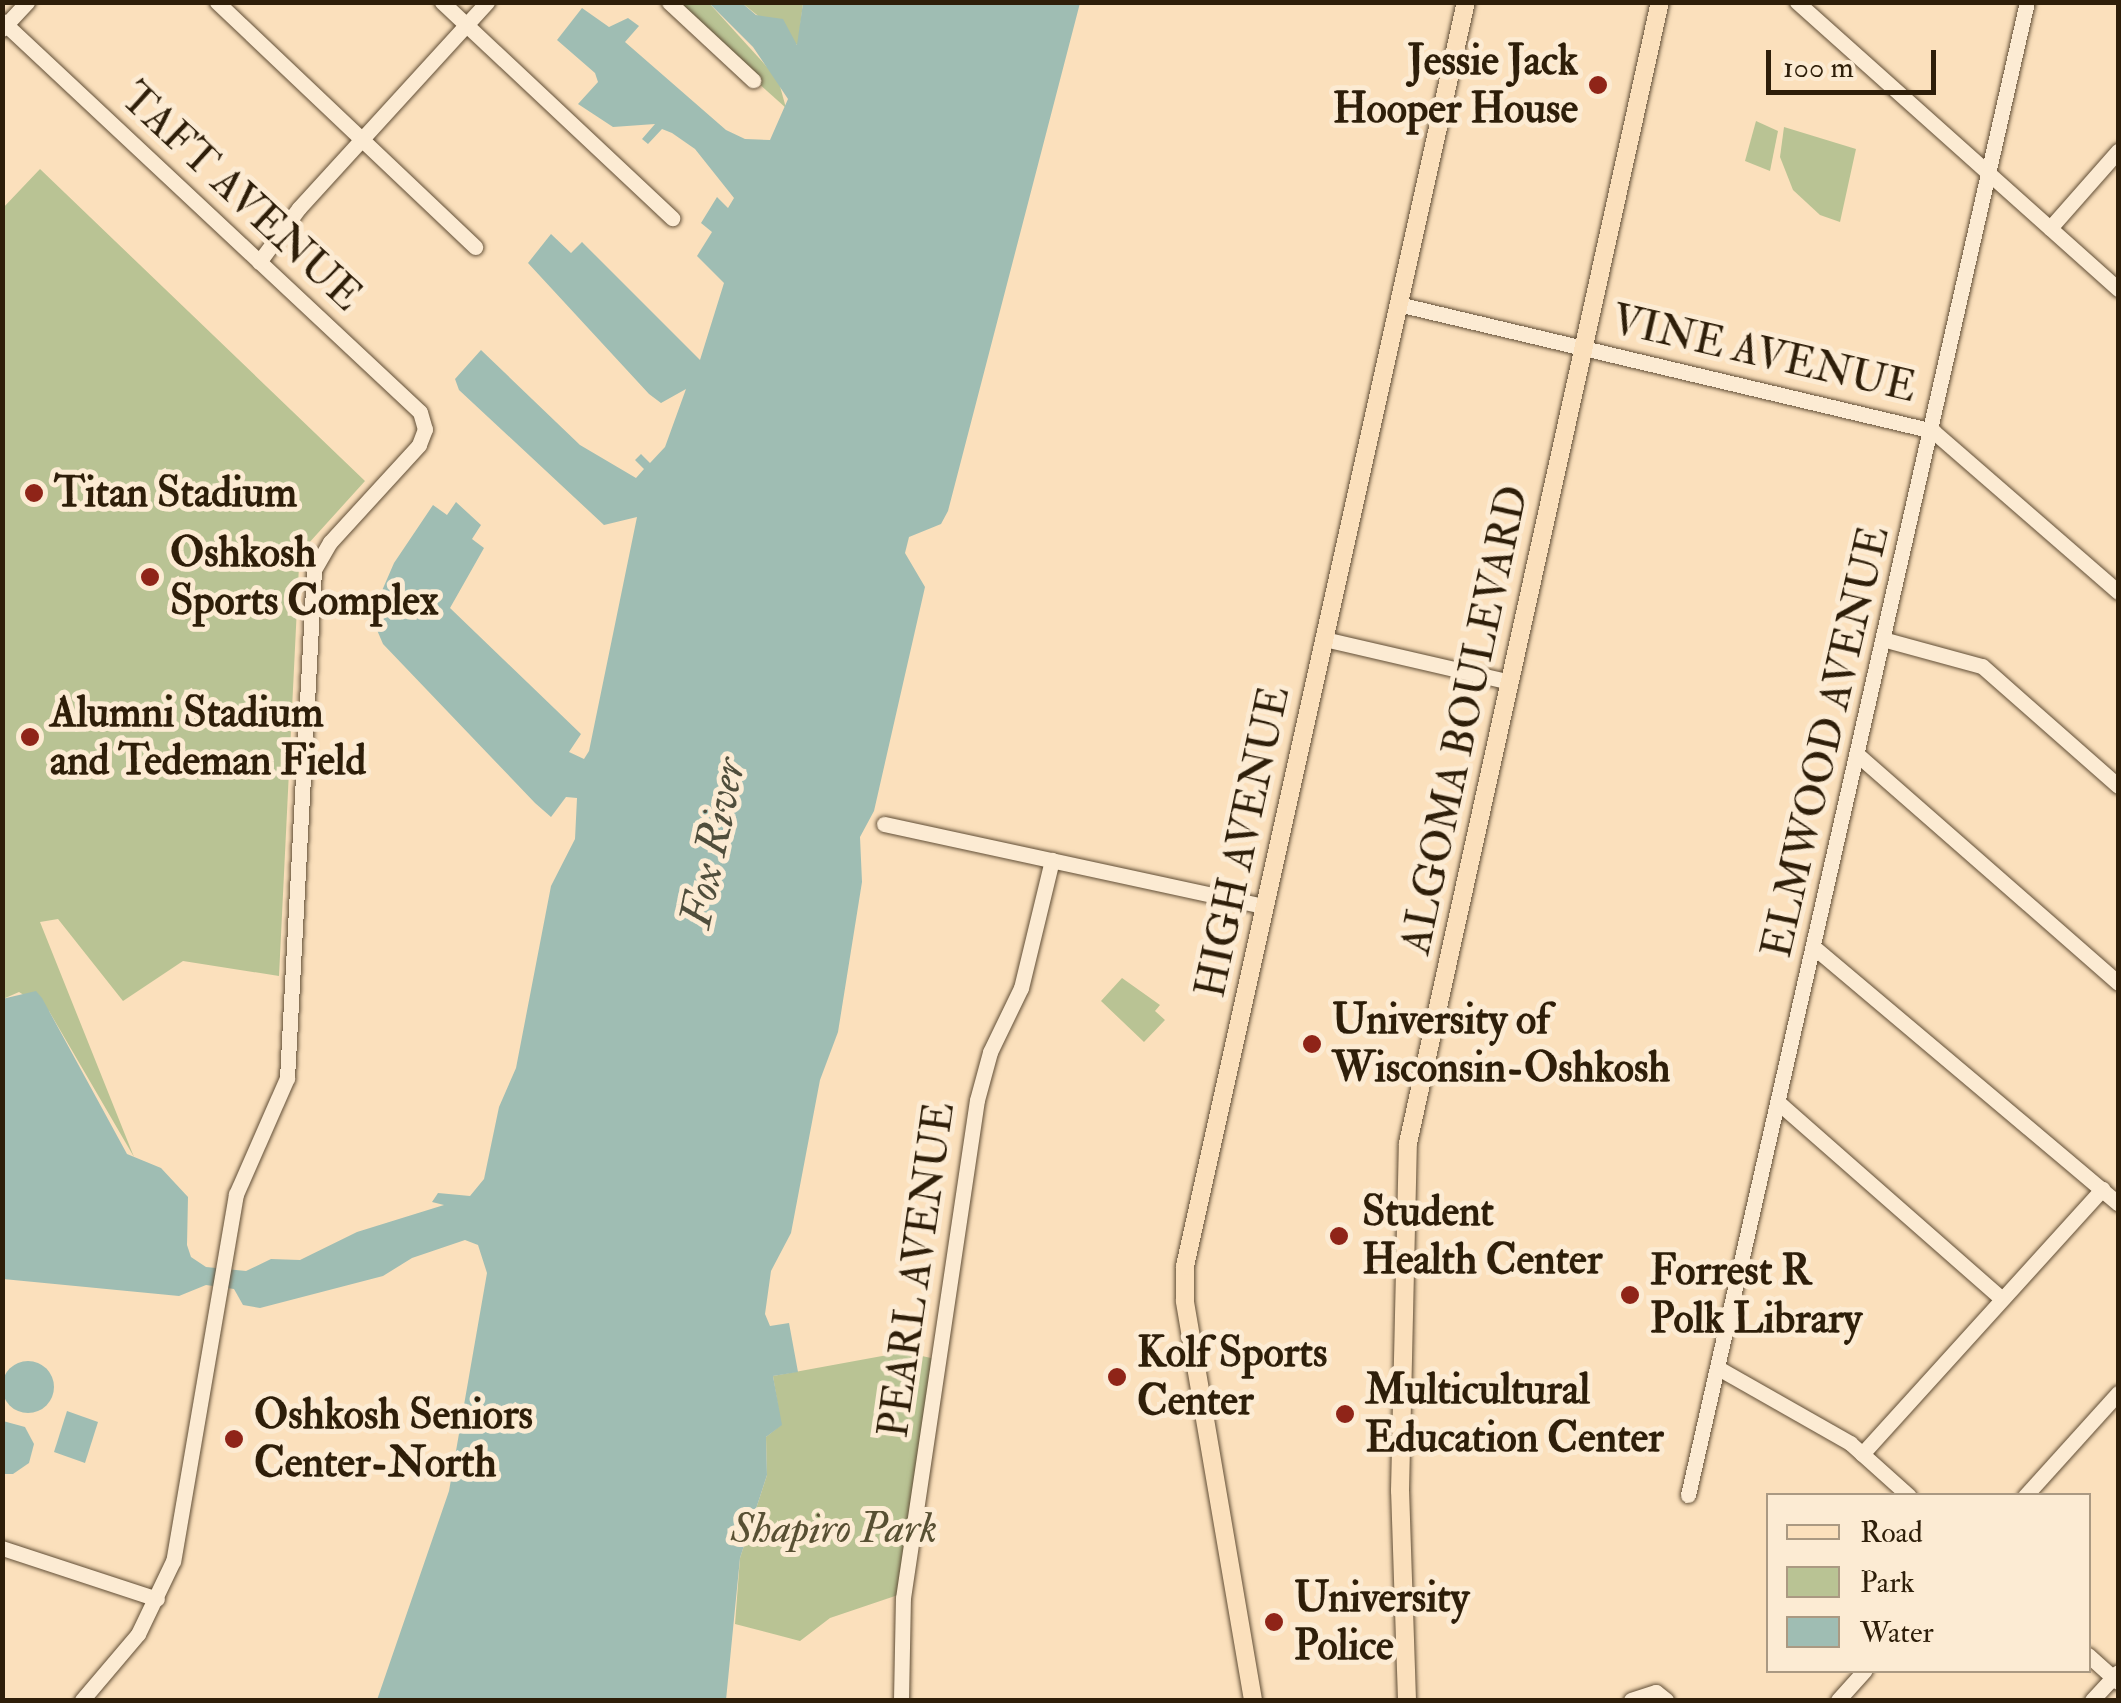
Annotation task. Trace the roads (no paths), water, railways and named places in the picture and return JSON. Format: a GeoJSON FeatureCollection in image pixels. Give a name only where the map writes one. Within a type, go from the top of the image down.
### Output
{"type":"FeatureCollection","features":[{"type":"Feature","properties":{"kind":"main road","name":"HIGH AVENUE"},"geometry":{"type":"LineString","coordinates":[[1254,1700],[1183,1282],[1262,906],[1466,2]]}},
{"type":"Feature","properties":{"kind":"main road","name":"ALGOMA BOULEVARD"},"geometry":{"type":"LineString","coordinates":[[1406,1700],[1400,1490],[1408,1144],[1660,2]]}},
{"type":"Feature","properties":{"kind":"street"},"geometry":{"type":"LineString","coordinates":[[4,25],[27,2]]}},
{"type":"Feature","properties":{"kind":"street"},"geometry":{"type":"LineString","coordinates":[[217,2],[475,246]]}},
{"type":"Feature","properties":{"kind":"street"},"geometry":{"type":"LineString","coordinates":[[442,2],[672,218]]}},
{"type":"Feature","properties":{"kind":"street"},"geometry":{"type":"LineString","coordinates":[[259,262],[361,138],[488,2]]}},
{"type":"Feature","properties":{"kind":"street"},"geometry":{"type":"LineString","coordinates":[[670,2],[753,80]]}},
{"type":"Feature","properties":{"kind":"street"},"geometry":{"type":"LineString","coordinates":[[1798,2],[2118,289]]}},
{"type":"Feature","properties":{"kind":"street","name":"ELMWOOD AVENUE"},"geometry":{"type":"LineString","coordinates":[[1688,1496],[1816,949],[2028,2]]}},
{"type":"Feature","properties":{"kind":"street","name":"TAFT AVENUE"},"geometry":{"type":"LineString","coordinates":[[4,25],[420,412],[425,428],[419,445],[330,542],[314,570],[292,1050],[279,1104],[236,1194],[183,1524],[157,1600]]}},
{"type":"Feature","properties":{"kind":"street"},"geometry":{"type":"LineString","coordinates":[[2050,228],[2118,151]]}},
{"type":"Feature","properties":{"kind":"street","name":"VINE AVENUE"},"geometry":{"type":"LineString","coordinates":[[1398,304],[1933,431],[2118,592]]}},
{"type":"Feature","properties":{"kind":"street"},"geometry":{"type":"LineString","coordinates":[[1324,639],[1510,682]]}},
{"type":"Feature","properties":{"kind":"street"},"geometry":{"type":"LineString","coordinates":[[1886,640],[1982,666],[2118,786]]}},
{"type":"Feature","properties":{"kind":"street"},"geometry":{"type":"LineString","coordinates":[[1859,756],[2118,983]]}},
{"type":"Feature","properties":{"kind":"street"},"geometry":{"type":"LineString","coordinates":[[884,824],[1262,906]]}},
{"type":"Feature","properties":{"kind":"street","name":"PEARL AVENUE"},"geometry":{"type":"LineString","coordinates":[[901,1700],[902,1612],[978,1100],[990,1052],[1021,988],[1052,860]]}},
{"type":"Feature","properties":{"kind":"street"},"geometry":{"type":"LineString","coordinates":[[1816,949],[2118,1203]]}},
{"type":"Feature","properties":{"kind":"street"},"geometry":{"type":"LineString","coordinates":[[1780,1104],[2002,1300]]}},
{"type":"Feature","properties":{"kind":"street"},"geometry":{"type":"LineString","coordinates":[[1862,1454],[2102,1189]]}},
{"type":"Feature","properties":{"kind":"street"},"geometry":{"type":"LineString","coordinates":[[1718,1368],[1862,1454],[1906,1493]]}},
{"type":"Feature","properties":{"kind":"street"},"geometry":{"type":"LineString","coordinates":[[2028,1493],[2118,1392]]}},
{"type":"Feature","properties":{"kind":"street"},"geometry":{"type":"LineString","coordinates":[[2,1548],[157,1600],[130,1646],[82,1700]]}},
{"type":"Feature","properties":{"kind":"street"},"geometry":{"type":"LineString","coordinates":[[2091,1657],[2117,1677],[2092,1700]]}},
{"type":"Feature","properties":{"kind":"street"},"geometry":{"type":"LineString","coordinates":[[1838,1700],[1862,1673]]}},
{"type":"Feature","properties":{"kind":"street"},"geometry":{"type":"LineString","coordinates":[[1635,1697],[1656,1692],[1666,1700]]}},
{"type":"Feature","properties":{"kind":"water","name":"Fox River"},"geometry":{"type":"Polygon","coordinates":[[[709,3],[742,3],[756,15],[783,19],[797,45],[803,3],[1080,3],[948,511],[941,524],[909,537],[905,553],[925,587],[874,811],[860,837],[862,882],[838,1032],[820,1080],[791,1233],[771,1271],[765,1314],[770,1326],[789,1323],[798,1372],[773,1376],[782,1425],[766,1437],[767,1475],[740,1558],[726,1700],[377,1700],[449,1491],[487,1273],[478,1245],[465,1240],[412,1258],[383,1276],[260,1308],[243,1305],[234,1289],[206,1285],[179,1296],[3,1279],[2,999],[36,991],[42,998],[127,1154],[161,1168],[188,1197],[187,1245],[191,1257],[206,1267],[246,1271],[271,1259],[300,1260],[357,1232],[444,1205],[432,1202],[438,1193],[470,1196],[484,1179],[499,1107],[516,1068],[551,886],[575,839],[577,798],[566,797],[551,817],[535,803],[383,644],[371,616],[394,563],[433,505],[447,515],[456,502],[481,525],[472,539],[484,548],[450,608],[581,734],[569,752],[584,759],[589,751],[637,517],[604,525],[459,390],[455,379],[481,350],[580,445],[636,478],[644,469],[635,460],[641,454],[650,463],[665,447],[686,389],[661,403],[649,394],[528,263],[551,234],[571,253],[582,242],[700,360],[724,283],[697,256],[712,232],[701,223],[717,197],[728,208],[734,198],[695,149],[672,133],[662,129],[648,144],[642,139],[655,124],[613,127],[578,104],[598,82],[595,73],[557,40],[582,8],[609,27],[628,18],[639,26],[625,42],[726,130],[745,139],[770,140],[788,99],[753,47],[709,3]]]}},
{"type":"Feature","properties":{"kind":"water"},"geometry":{"type":"Polygon","coordinates":[[[28,1361],[47,1368],[54,1387],[47,1406],[28,1413],[9,1406],[2,1387],[9,1368],[28,1361]]]}},
{"type":"Feature","properties":{"kind":"water"},"geometry":{"type":"Polygon","coordinates":[[[67,1411],[98,1422],[85,1463],[54,1452],[67,1411]]]}},
{"type":"Feature","properties":{"kind":"water"},"geometry":{"type":"Polygon","coordinates":[[[3,1421],[25,1427],[34,1444],[29,1463],[13,1474],[3,1474],[3,1421]]]}},
{"type":"Feature","properties":{"kind":"place","name":"Jessie Jack Hooper House"},"geometry":{"type":"Point","coordinates":[1598,85]}},
{"type":"Feature","properties":{"kind":"place","name":"Titan Stadium"},"geometry":{"type":"Point","coordinates":[34,493]}},
{"type":"Feature","properties":{"kind":"place","name":"Oshkosh Sports Complex"},"geometry":{"type":"Point","coordinates":[150,577]}},
{"type":"Feature","properties":{"kind":"place","name":"Alumni Stadium and Tedeman Field"},"geometry":{"type":"Point","coordinates":[30,737]}},
{"type":"Feature","properties":{"kind":"place","name":"University of Wisconsin-Oshkosh"},"geometry":{"type":"Point","coordinates":[1312,1044]}},
{"type":"Feature","properties":{"kind":"place","name":"Student Health Center"},"geometry":{"type":"Point","coordinates":[1339,1236]}},
{"type":"Feature","properties":{"kind":"place","name":"Forrest R Polk Library"},"geometry":{"type":"Point","coordinates":[1630,1295]}},
{"type":"Feature","properties":{"kind":"place","name":"Kolf Sports Center"},"geometry":{"type":"Point","coordinates":[1117,1377]}},
{"type":"Feature","properties":{"kind":"place","name":"Multicultural Education Center"},"geometry":{"type":"Point","coordinates":[1345,1414]}},
{"type":"Feature","properties":{"kind":"place","name":"Oshkosh Seniors Center-North"},"geometry":{"type":"Point","coordinates":[234,1439]}},
{"type":"Feature","properties":{"kind":"place","name":"University Police"},"geometry":{"type":"Point","coordinates":[1274,1622]}},
{"type":"Feature","properties":{"kind":"park label","name":"Shapiro Park"},"geometry":{"type":"Point","coordinates":[834,1529]}}]}
